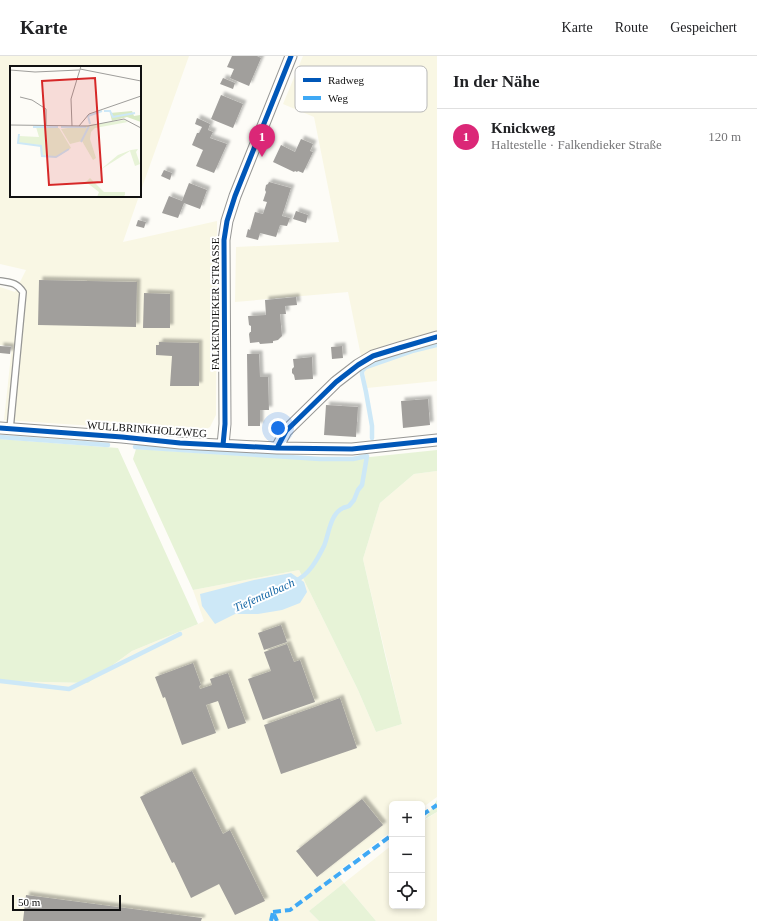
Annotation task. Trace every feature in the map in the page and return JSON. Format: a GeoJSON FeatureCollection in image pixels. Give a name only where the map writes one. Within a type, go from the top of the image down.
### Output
{"type":"FeatureCollection","features":[{"type":"Feature","properties":{"kind":"street","name":"FALKENDIEKER STRASSE"},"geometry":{"type":"LineString","coordinates":[[224,445],[224,240],[227,221],[235,196],[291,56]]}},
{"type":"Feature","properties":{"kind":"street"},"geometry":{"type":"LineString","coordinates":[[277,448],[286,431],[336,382],[358,365],[373,356],[437,337]]}},
{"type":"Feature","properties":{"kind":"street","name":"WULLBRINKHOLZWEG"},"geometry":{"type":"LineString","coordinates":[[5,429],[122,437],[180,443],[277,448],[352,449],[437,440]]}},
{"type":"Feature","properties":{"kind":"lane"},"geometry":{"type":"LineString","coordinates":[[0,281],[19,286],[23,292],[5,429]]}},
{"type":"Feature","properties":{"kind":"shaded area"},"geometry":{"type":"Polygon","coordinates":[[[0,56],[189,56],[141,190],[141,66],[10,66],[10,197],[139,197],[123,242],[217,221],[216,415],[210,427],[198,433],[4,420],[12,346],[0,345],[0,287],[15,292],[26,270],[0,264],[0,56]]]}},
{"type":"Feature","properties":{"kind":"shaded area"},"geometry":{"type":"Polygon","coordinates":[[[303,56],[437,56],[437,333],[391,343],[361,356],[348,292],[235,302],[236,247],[339,242],[314,117],[302,112],[427,112],[427,66],[299,66],[303,56]]]}},
{"type":"Feature","properties":{"kind":"shaded area"},"geometry":{"type":"Polygon","coordinates":[[[295,75],[295,109],[283,104],[295,75]]]}},
{"type":"Feature","properties":{"kind":"shaded area"},"geometry":{"type":"Polygon","coordinates":[[[437,347],[437,381],[367,388],[364,370],[388,358],[437,347]]]}},
{"type":"Feature","properties":{"kind":"shaded area"},"geometry":{"type":"Polygon","coordinates":[[[437,471],[437,797],[425,806],[425,801],[389,801],[389,833],[336,873],[344,883],[309,911],[319,921],[0,921],[0,681],[88,683],[132,651],[204,621],[193,590],[299,570],[358,690],[376,732],[402,724],[363,559],[380,503],[414,474],[437,471]]]}},
{"type":"Feature","properties":{"kind":"shaded area"},"geometry":{"type":"Polygon","coordinates":[[[437,812],[437,921],[376,921],[344,883],[389,847],[389,909],[425,909],[425,820],[437,812]]]}},
{"type":"Feature","properties":{"kind":"green space"},"geometry":{"type":"Polygon","coordinates":[[[0,439],[118,448],[198,624],[132,651],[88,683],[0,681],[0,439]]]}},
{"type":"Feature","properties":{"kind":"green space"},"geometry":{"type":"Polygon","coordinates":[[[136,449],[314,460],[370,457],[437,450],[437,471],[414,474],[380,503],[363,559],[402,724],[376,732],[358,690],[299,570],[193,590],[133,459],[136,449]]]}},
{"type":"Feature","properties":{"kind":"green space"},"geometry":{"type":"Polygon","coordinates":[[[437,800],[437,812],[425,819],[437,800]]]}},
{"type":"Feature","properties":{"kind":"green space"},"geometry":{"type":"Polygon","coordinates":[[[344,883],[376,921],[319,921],[309,911],[344,883]]]}},
{"type":"Feature","properties":{"kind":"water"},"geometry":{"type":"Polygon","coordinates":[[[291,573],[304,582],[307,592],[300,603],[282,610],[258,614],[235,614],[215,624],[202,606],[200,594],[254,580],[291,573]]]}},
{"type":"Feature","properties":{"kind":"building"},"geometry":{"type":"Polygon","coordinates":[[[232,56],[257,56],[261,58],[249,86],[230,78],[234,69],[227,67],[232,56]]]}},
{"type":"Feature","properties":{"kind":"building"},"geometry":{"type":"Polygon","coordinates":[[[223,78],[235,83],[233,89],[220,84],[223,78]]]}},
{"type":"Feature","properties":{"kind":"building"},"geometry":{"type":"Polygon","coordinates":[[[221,95],[243,104],[233,128],[211,119],[221,95]]]}},
{"type":"Feature","properties":{"kind":"building"},"geometry":{"type":"Polygon","coordinates":[[[197,118],[210,124],[208,130],[213,132],[210,138],[227,144],[214,173],[196,166],[203,150],[192,145],[197,133],[199,133],[202,127],[195,124],[197,118]]]}},
{"type":"Feature","properties":{"kind":"building"},"geometry":{"type":"Polygon","coordinates":[[[301,139],[313,144],[310,151],[313,152],[303,173],[298,171],[294,172],[273,162],[281,145],[295,152],[301,139]]]}},
{"type":"Feature","properties":{"kind":"building"},"geometry":{"type":"Polygon","coordinates":[[[164,170],[172,173],[170,180],[161,176],[164,170]]]}},
{"type":"Feature","properties":{"kind":"building"},"geometry":{"type":"Polygon","coordinates":[[[269,182],[291,188],[282,216],[290,218],[287,226],[280,225],[276,237],[260,233],[258,240],[246,237],[248,229],[250,230],[255,212],[263,214],[267,202],[263,201],[266,192],[265,190],[266,185],[269,182]]]}},
{"type":"Feature","properties":{"kind":"building"},"geometry":{"type":"Polygon","coordinates":[[[189,183],[207,190],[200,209],[184,203],[178,218],[162,213],[169,196],[182,201],[189,183]]]}},
{"type":"Feature","properties":{"kind":"building"},"geometry":{"type":"Polygon","coordinates":[[[296,211],[308,215],[306,223],[293,219],[296,211]]]}},
{"type":"Feature","properties":{"kind":"building"},"geometry":{"type":"Polygon","coordinates":[[[138,220],[146,222],[144,228],[136,226],[138,220]]]}},
{"type":"Feature","properties":{"kind":"building"},"geometry":{"type":"Polygon","coordinates":[[[39,280],[137,282],[136,327],[38,325],[39,280]]]}},
{"type":"Feature","properties":{"kind":"building"},"geometry":{"type":"Polygon","coordinates":[[[144,293],[170,294],[170,328],[143,328],[144,293]]]}},
{"type":"Feature","properties":{"kind":"building"},"geometry":{"type":"Polygon","coordinates":[[[296,297],[297,305],[285,306],[286,314],[280,314],[282,336],[278,340],[273,341],[273,343],[250,343],[249,334],[251,332],[251,326],[249,325],[248,316],[266,315],[265,300],[296,297]]]}},
{"type":"Feature","properties":{"kind":"building"},"geometry":{"type":"Polygon","coordinates":[[[159,342],[199,343],[199,386],[170,386],[172,356],[156,355],[156,345],[159,345],[159,342]]]}},
{"type":"Feature","properties":{"kind":"building"},"geometry":{"type":"Polygon","coordinates":[[[0,346],[11,347],[10,354],[0,353],[0,346]]]}},
{"type":"Feature","properties":{"kind":"building"},"geometry":{"type":"Polygon","coordinates":[[[342,346],[343,358],[332,359],[331,347],[342,346]]]}},
{"type":"Feature","properties":{"kind":"building"},"geometry":{"type":"Polygon","coordinates":[[[247,354],[259,354],[260,377],[268,377],[269,410],[260,410],[260,426],[248,426],[247,354]]]}},
{"type":"Feature","properties":{"kind":"building"},"geometry":{"type":"Polygon","coordinates":[[[312,357],[313,379],[295,380],[292,373],[292,369],[294,367],[293,359],[312,357]]]}},
{"type":"Feature","properties":{"kind":"building"},"geometry":{"type":"Polygon","coordinates":[[[428,399],[430,425],[403,428],[401,401],[428,399]]]}},
{"type":"Feature","properties":{"kind":"building"},"geometry":{"type":"Polygon","coordinates":[[[326,405],[358,407],[356,437],[324,435],[326,405]]]}},
{"type":"Feature","properties":{"kind":"building"},"geometry":{"type":"Polygon","coordinates":[[[281,625],[287,642],[264,650],[258,633],[281,625]]]}},
{"type":"Feature","properties":{"kind":"building"},"geometry":{"type":"Polygon","coordinates":[[[287,644],[294,662],[300,660],[315,702],[263,720],[248,679],[271,671],[264,652],[287,644]]]}},
{"type":"Feature","properties":{"kind":"building"},"geometry":{"type":"Polygon","coordinates":[[[193,663],[201,685],[199,686],[200,689],[212,685],[210,679],[228,673],[246,723],[228,729],[218,701],[206,705],[216,733],[182,745],[165,697],[163,698],[155,677],[193,663]]]}},
{"type":"Feature","properties":{"kind":"building"},"geometry":{"type":"Polygon","coordinates":[[[340,698],[357,748],[281,774],[264,725],[340,698]]]}},
{"type":"Feature","properties":{"kind":"building"},"geometry":{"type":"Polygon","coordinates":[[[192,771],[223,834],[230,830],[265,901],[235,915],[219,884],[191,898],[140,797],[192,771]]]}},
{"type":"Feature","properties":{"kind":"building"},"geometry":{"type":"Polygon","coordinates":[[[362,799],[383,825],[317,877],[296,851],[362,799]]]}},
{"type":"Feature","properties":{"kind":"building"},"geometry":{"type":"Polygon","coordinates":[[[26,895],[202,918],[201,921],[23,921],[26,895]]]}},
{"type":"Feature","properties":{"kind":"waterway","name":"Tiefentalbach"},"geometry":{"type":"LineString","coordinates":[[372,438],[372,426],[362,371],[366,367],[412,351],[437,345]]}},
{"type":"Feature","properties":{"kind":"waterway","name":"Tiefentalbach"},"geometry":{"type":"LineString","coordinates":[[0,437],[108,445]]}},
{"type":"Feature","properties":{"kind":"waterway","name":"Tiefentalbach"},"geometry":{"type":"LineString","coordinates":[[135,447],[320,459],[353,459],[367,456],[362,485],[354,500],[349,506],[343,508],[335,515],[330,525],[324,546],[315,562],[304,575],[295,581]]}},
{"type":"Feature","properties":{"kind":"waterway","name":"Tiefentalbach"},"geometry":{"type":"LineString","coordinates":[[0,681],[69,689],[180,634]]}},
{"type":"Feature","properties":{"kind":"marked path"},"geometry":{"type":"LineString","coordinates":[[425,813],[437,805]]}},
{"type":"Feature","properties":{"kind":"marked path"},"geometry":{"type":"LineString","coordinates":[[273,912],[290,910],[389,837]]}},
{"type":"Feature","properties":{"kind":"marked path"},"geometry":{"type":"LineString","coordinates":[[271,921],[273,912],[277,921]]}},
{"type":"Feature","properties":{"kind":"cycle path"},"geometry":{"type":"LineString","coordinates":[[223,445],[225,424],[224,240],[227,221],[235,196],[291,56]]}},
{"type":"Feature","properties":{"kind":"cycle path"},"geometry":{"type":"LineString","coordinates":[[277,448],[286,431],[336,382],[358,365],[373,356],[437,337]]}},
{"type":"Feature","properties":{"kind":"cycle path"},"geometry":{"type":"LineString","coordinates":[[0,428],[180,443],[277,448],[352,449],[437,440]]}},
{"type":"Feature","properties":{"kind":"place","name":"Knickweg"},"geometry":{"type":"Point","coordinates":[262,157]}}]}
